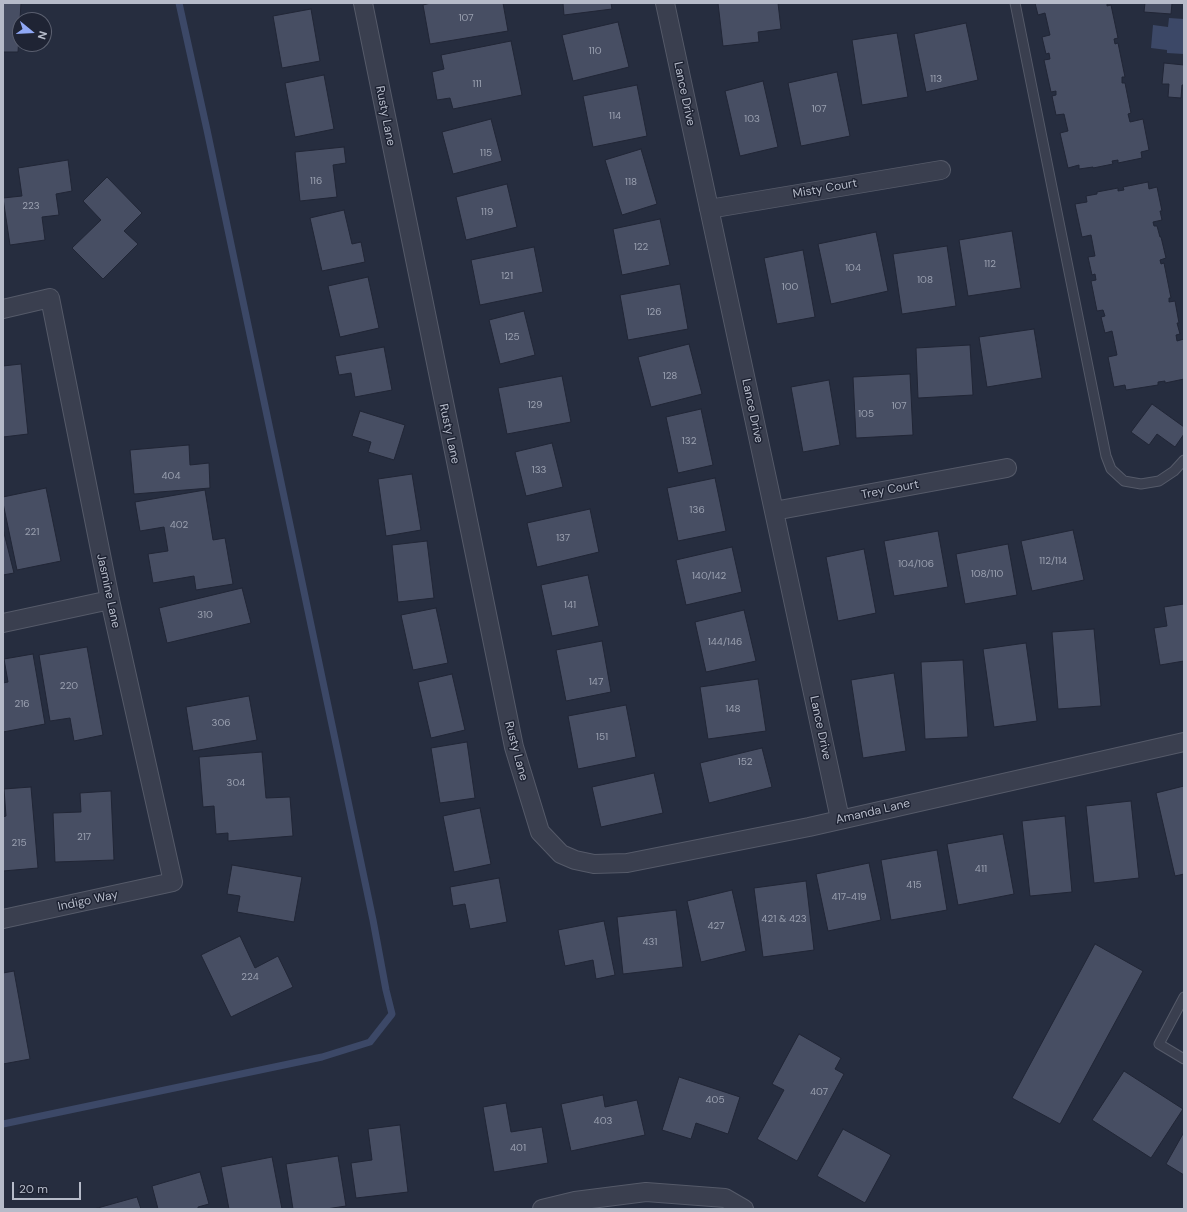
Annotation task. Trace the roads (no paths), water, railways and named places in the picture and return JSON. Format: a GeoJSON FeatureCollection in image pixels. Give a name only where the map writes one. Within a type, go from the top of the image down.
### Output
{"type":"FeatureCollection","features":[{"type":"Feature","properties":{"kind":"street","name":"Rusty Lane"},"geometry":{"type":"LineString","coordinates":[[363,3],[514,747],[540,832],[561,854]]}},
{"type":"Feature","properties":{"kind":"street","name":"Lance Drive"},"geometry":{"type":"LineString","coordinates":[[665,3],[840,819]]}},
{"type":"Feature","properties":{"kind":"street","name":"Misty Court"},"geometry":{"type":"LineString","coordinates":[[709,209],[941,170]]}},
{"type":"Feature","properties":{"kind":"street","name":"Jasmine Lane"},"geometry":{"type":"LineString","coordinates":[[3,309],[50,298],[110,600],[172,882]]}},
{"type":"Feature","properties":{"kind":"street","name":"Trey Court"},"geometry":{"type":"LineString","coordinates":[[774,512],[1007,468]]}},
{"type":"Feature","properties":{"kind":"street"},"geometry":{"type":"LineString","coordinates":[[3,623],[110,600]]}},
{"type":"Feature","properties":{"kind":"street","name":"Amanda Lane"},"geometry":{"type":"LineString","coordinates":[[561,854],[574,860],[594,864],[627,863],[840,819],[1184,742]]}},
{"type":"Feature","properties":{"kind":"street","name":"Indigo Way"},"geometry":{"type":"LineString","coordinates":[[3,920],[172,882]]}},
{"type":"Feature","properties":{"kind":"street"},"geometry":{"type":"LineString","coordinates":[[542,1209],[576,1205],[646,1192],[725,1198],[744,1209]]}},
{"type":"Feature","properties":{"kind":"lane"},"geometry":{"type":"LineString","coordinates":[[1015,3],[1106,456],[1111,469],[1124,481],[1141,484],[1159,481],[1174,471],[1184,460]]}},
{"type":"Feature","properties":{"kind":"lane"},"geometry":{"type":"LineString","coordinates":[[1184,997],[1160,1044],[1184,1059]]}},
{"type":"Feature","properties":{"kind":"water"},"geometry":{"type":"Polygon","coordinates":[[[1169,18],[1184,19],[1184,54],[1167,53],[1167,50],[1151,48],[1153,25],[1168,27],[1169,18]]]}},
{"type":"Feature","properties":{"kind":"waterway"},"geometry":{"type":"LineString","coordinates":[[3,1124],[322,1057],[370,1042],[392,1014],[207,130],[179,3]]}}]}
